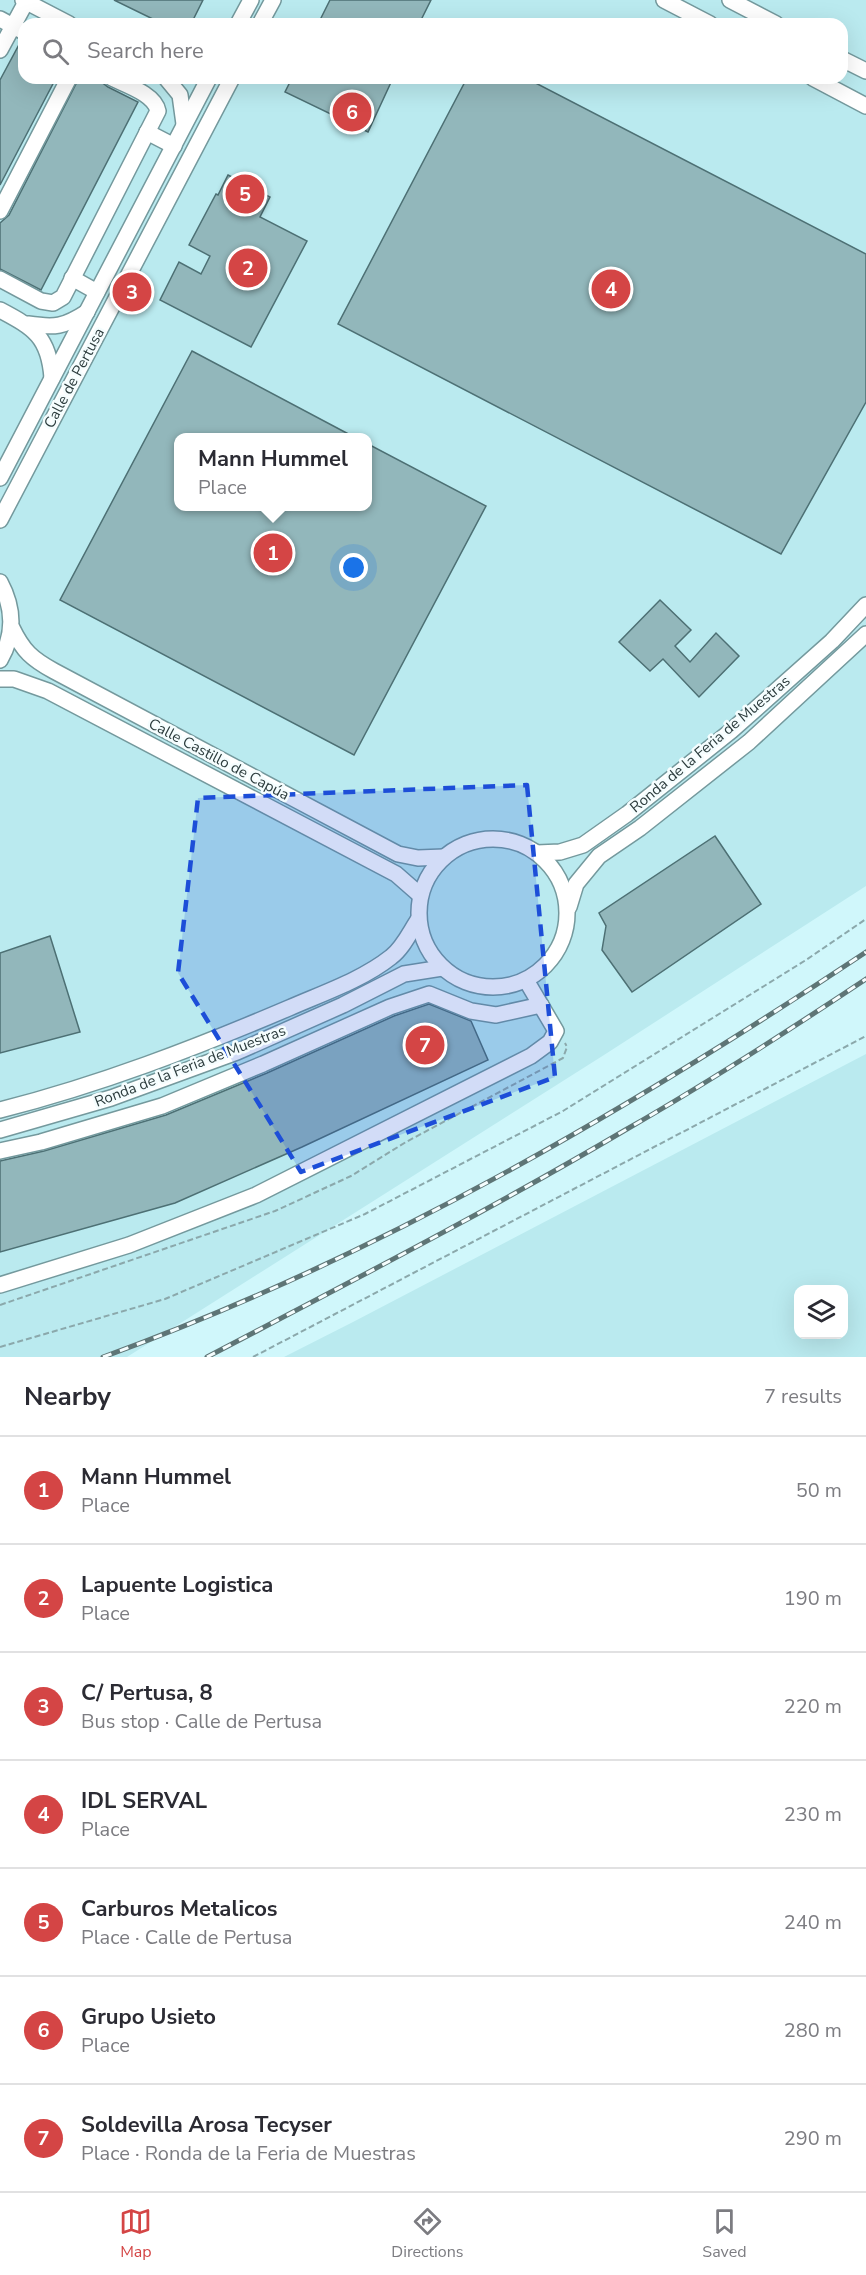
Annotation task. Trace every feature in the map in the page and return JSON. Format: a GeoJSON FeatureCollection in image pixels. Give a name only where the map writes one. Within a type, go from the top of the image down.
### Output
{"type":"FeatureCollection","features":[{"type":"Feature","properties":{"kind":"street"},"geometry":{"type":"LineString","coordinates":[[241,18],[251,0]]}},
{"type":"Feature","properties":{"kind":"street"},"geometry":{"type":"LineString","coordinates":[[263,18],[273,0]]}},
{"type":"Feature","properties":{"kind":"street"},"geometry":{"type":"LineString","coordinates":[[664,0],[698,18]]}},
{"type":"Feature","properties":{"kind":"street"},"geometry":{"type":"LineString","coordinates":[[730,0],[764,18]]}},
{"type":"Feature","properties":{"kind":"street"},"geometry":{"type":"LineString","coordinates":[[0,51],[24,1],[57,18]]}},
{"type":"Feature","properties":{"kind":"street"},"geometry":{"type":"LineString","coordinates":[[848,62],[866,71]]}},
{"type":"Feature","properties":{"kind":"street"},"geometry":{"type":"LineString","coordinates":[[0,211],[66,84]]}},
{"type":"Feature","properties":{"kind":"street"},"geometry":{"type":"LineString","coordinates":[[0,279],[41,301],[53,303],[63,297],[158,111],[157,105],[148,97],[123,84]]}},
{"type":"Feature","properties":{"kind":"street"},"geometry":{"type":"LineString","coordinates":[[171,84],[180,95],[184,125]]}},
{"type":"Feature","properties":{"kind":"street","name":"Calle de Pertusa"},"geometry":{"type":"LineString","coordinates":[[0,478],[206,84]]}},
{"type":"Feature","properties":{"kind":"street","name":"Calle de Pertusa"},"geometry":{"type":"LineString","coordinates":[[0,520],[229,84]]}},
{"type":"Feature","properties":{"kind":"street"},"geometry":{"type":"LineString","coordinates":[[824,84],[866,106]]}},
{"type":"Feature","properties":{"kind":"street"},"geometry":{"type":"LineString","coordinates":[[147,132],[174,146]]}},
{"type":"Feature","properties":{"kind":"street"},"geometry":{"type":"LineString","coordinates":[[72,278],[98,292]]}},
{"type":"Feature","properties":{"kind":"street"},"geometry":{"type":"LineString","coordinates":[[0,310],[28,324],[37,333],[47,349],[52,378]]}},
{"type":"Feature","properties":{"kind":"street"},"geometry":{"type":"LineString","coordinates":[[28,324],[62,326],[87,312]]}},
{"type":"Feature","properties":{"kind":"street"},"geometry":{"type":"LineString","coordinates":[[0,582],[11,610],[12,628],[7,648],[0,660]]}},
{"type":"Feature","properties":{"kind":"street","name":"Ronda de la Feria de Muestras"},"geometry":{"type":"LineString","coordinates":[[537,853],[560,852],[583,845],[627,814],[731,731],[832,641],[866,605]]}},
{"type":"Feature","properties":{"kind":"street","name":"Calle Castillo de Capúa"},"geometry":{"type":"LineString","coordinates":[[12,628],[20,645],[32,659],[398,854],[418,858],[444,857]]}},
{"type":"Feature","properties":{"kind":"street","name":"Ronda de la Feria de Muestras"},"geometry":{"type":"LineString","coordinates":[[568,913],[564,890],[553,869],[537,853],[519,843],[499,839],[479,840],[460,846],[444,857],[427,878],[420,895],[418,920],[422,938],[430,954],[442,968],[457,979],[474,986],[491,988],[509,986],[526,980],[543,969],[557,952],[565,933],[576,884],[598,856],[640,828],[749,742],[866,634]]}},
{"type":"Feature","properties":{"kind":"street","name":"Calle Castillo de Capúa"},"geometry":{"type":"LineString","coordinates":[[0,679],[14,679],[48,691],[396,874],[420,895]]}},
{"type":"Feature","properties":{"kind":"street","name":"Ronda de la Feria de Muestras"},"geometry":{"type":"LineString","coordinates":[[0,1110],[129,1071],[227,1034],[333,988],[369,971],[393,956],[418,920]]}},
{"type":"Feature","properties":{"kind":"street","name":"Ronda de la Feria de Muestras"},"geometry":{"type":"LineString","coordinates":[[0,1130],[111,1098],[237,1052],[343,1005],[404,974],[442,968]]}},
{"type":"Feature","properties":{"kind":"street"},"geometry":{"type":"LineString","coordinates":[[0,1285],[129,1245],[256,1195],[531,1056],[550,1042],[556,1031],[526,980]]}},
{"type":"Feature","properties":{"kind":"street"},"geometry":{"type":"LineString","coordinates":[[4,1147],[41,1142],[162,1106],[390,1007],[429,994],[471,1011],[496,1015],[541,1005]]}},
{"type":"Feature","properties":{"kind":"street"},"geometry":{"type":"LineString","coordinates":[[4,1147],[16,1125]]}},
{"type":"Feature","properties":{"kind":"path"},"geometry":{"type":"LineString","coordinates":[[0,1347],[165,1299],[365,1214],[563,1111],[806,960],[866,919]]}},
{"type":"Feature","properties":{"kind":"path"},"geometry":{"type":"LineString","coordinates":[[253,1357],[866,1036]]}},
{"type":"Feature","properties":{"kind":"highlighted area"},"geometry":{"type":"Polygon","coordinates":[[[527,785],[555,1077],[301,1172],[178,973],[198,798],[527,785]]]}},
{"type":"Feature","properties":{"kind":"shaded area"},"geometry":{"type":"Polygon","coordinates":[[[0,0],[866,0],[866,886],[127,1357],[0,1357],[0,0]]]}},
{"type":"Feature","properties":{"kind":"shaded area"},"geometry":{"type":"Polygon","coordinates":[[[866,1054],[866,1357],[284,1357],[353,1322],[866,1054]]]}},
{"type":"Feature","properties":{"kind":"building"},"geometry":{"type":"Polygon","coordinates":[[[114,0],[203,0],[194,18],[151,18],[114,0]]]}},
{"type":"Feature","properties":{"kind":"building"},"geometry":{"type":"Polygon","coordinates":[[[330,0],[431,0],[422,18],[321,18],[330,0]]]}},
{"type":"Feature","properties":{"kind":"building"},"geometry":{"type":"Polygon","coordinates":[[[18,47],[18,84],[53,84],[0,185],[0,80],[18,47]]]}},
{"type":"Feature","properties":{"kind":"building"},"geometry":{"type":"Polygon","coordinates":[[[76,84],[104,84],[138,102],[41,290],[0,269],[0,223],[9,215],[76,84]]]}},
{"type":"Feature","properties":{"kind":"building"},"geometry":{"type":"Polygon","coordinates":[[[289,84],[390,84],[368,132],[285,92],[289,84]]]}},
{"type":"Feature","properties":{"kind":"building"},"geometry":{"type":"Polygon","coordinates":[[[464,84],[538,84],[866,254],[866,402],[781,554],[338,324],[464,84]]]}},
{"type":"Feature","properties":{"kind":"building"},"geometry":{"type":"Polygon","coordinates":[[[228,175],[270,197],[260,217],[307,241],[251,347],[160,300],[179,262],[201,274],[210,256],[189,245],[228,175]]]}},
{"type":"Feature","properties":{"kind":"building"},"geometry":{"type":"Polygon","coordinates":[[[192,351],[347,433],[174,433],[174,511],[372,511],[372,446],[486,506],[354,755],[60,600],[192,351]]]}},
{"type":"Feature","properties":{"kind":"building"},"geometry":{"type":"Polygon","coordinates":[[[660,600],[691,630],[675,646],[690,662],[716,633],[739,656],[699,697],[663,659],[650,671],[619,642],[660,600]]]}},
{"type":"Feature","properties":{"kind":"building"},"geometry":{"type":"Polygon","coordinates":[[[715,836],[761,904],[632,992],[602,950],[606,926],[599,913],[715,836]]]}},
{"type":"Feature","properties":{"kind":"building"},"geometry":{"type":"Polygon","coordinates":[[[50,936],[80,1032],[0,1053],[0,953],[50,936]]]}},
{"type":"Feature","properties":{"kind":"building"},"geometry":{"type":"Polygon","coordinates":[[[429,1004],[471,1021],[488,1060],[302,1147],[175,1203],[0,1252],[0,1161],[44,1151],[166,1115],[394,1016],[429,1004]]]}},
{"type":"Feature","properties":{"kind":"railway"},"geometry":{"type":"LineString","coordinates":[[103,1357],[204,1318],[303,1275],[400,1228],[591,1124],[684,1069],[866,952]]}},
{"type":"Feature","properties":{"kind":"railway"},"geometry":{"type":"LineString","coordinates":[[207,1357],[418,1246],[575,1159],[718,1075],[866,979]]}},
{"type":"Feature","properties":{"kind":"place","name":"Grupo Usieto"},"geometry":{"type":"Point","coordinates":[352,112]}},
{"type":"Feature","properties":{"kind":"place","name":"Carburos Metalicos"},"geometry":{"type":"Point","coordinates":[245,194]}},
{"type":"Feature","properties":{"kind":"place","name":"Lapuente Logistica"},"geometry":{"type":"Point","coordinates":[248,268]}},
{"type":"Feature","properties":{"kind":"place","name":"IDL SERVAL"},"geometry":{"type":"Point","coordinates":[611,289]}},
{"type":"Feature","properties":{"kind":"place","name":"C/ Pertusa, 8"},"geometry":{"type":"Point","coordinates":[132,292]}},
{"type":"Feature","properties":{"kind":"place","name":"Mann Hummel"},"geometry":{"type":"Point","coordinates":[273,553]}},
{"type":"Feature","properties":{"kind":"place","name":"Soldevilla Arosa Tecyser"},"geometry":{"type":"Point","coordinates":[425,1045]}}]}
